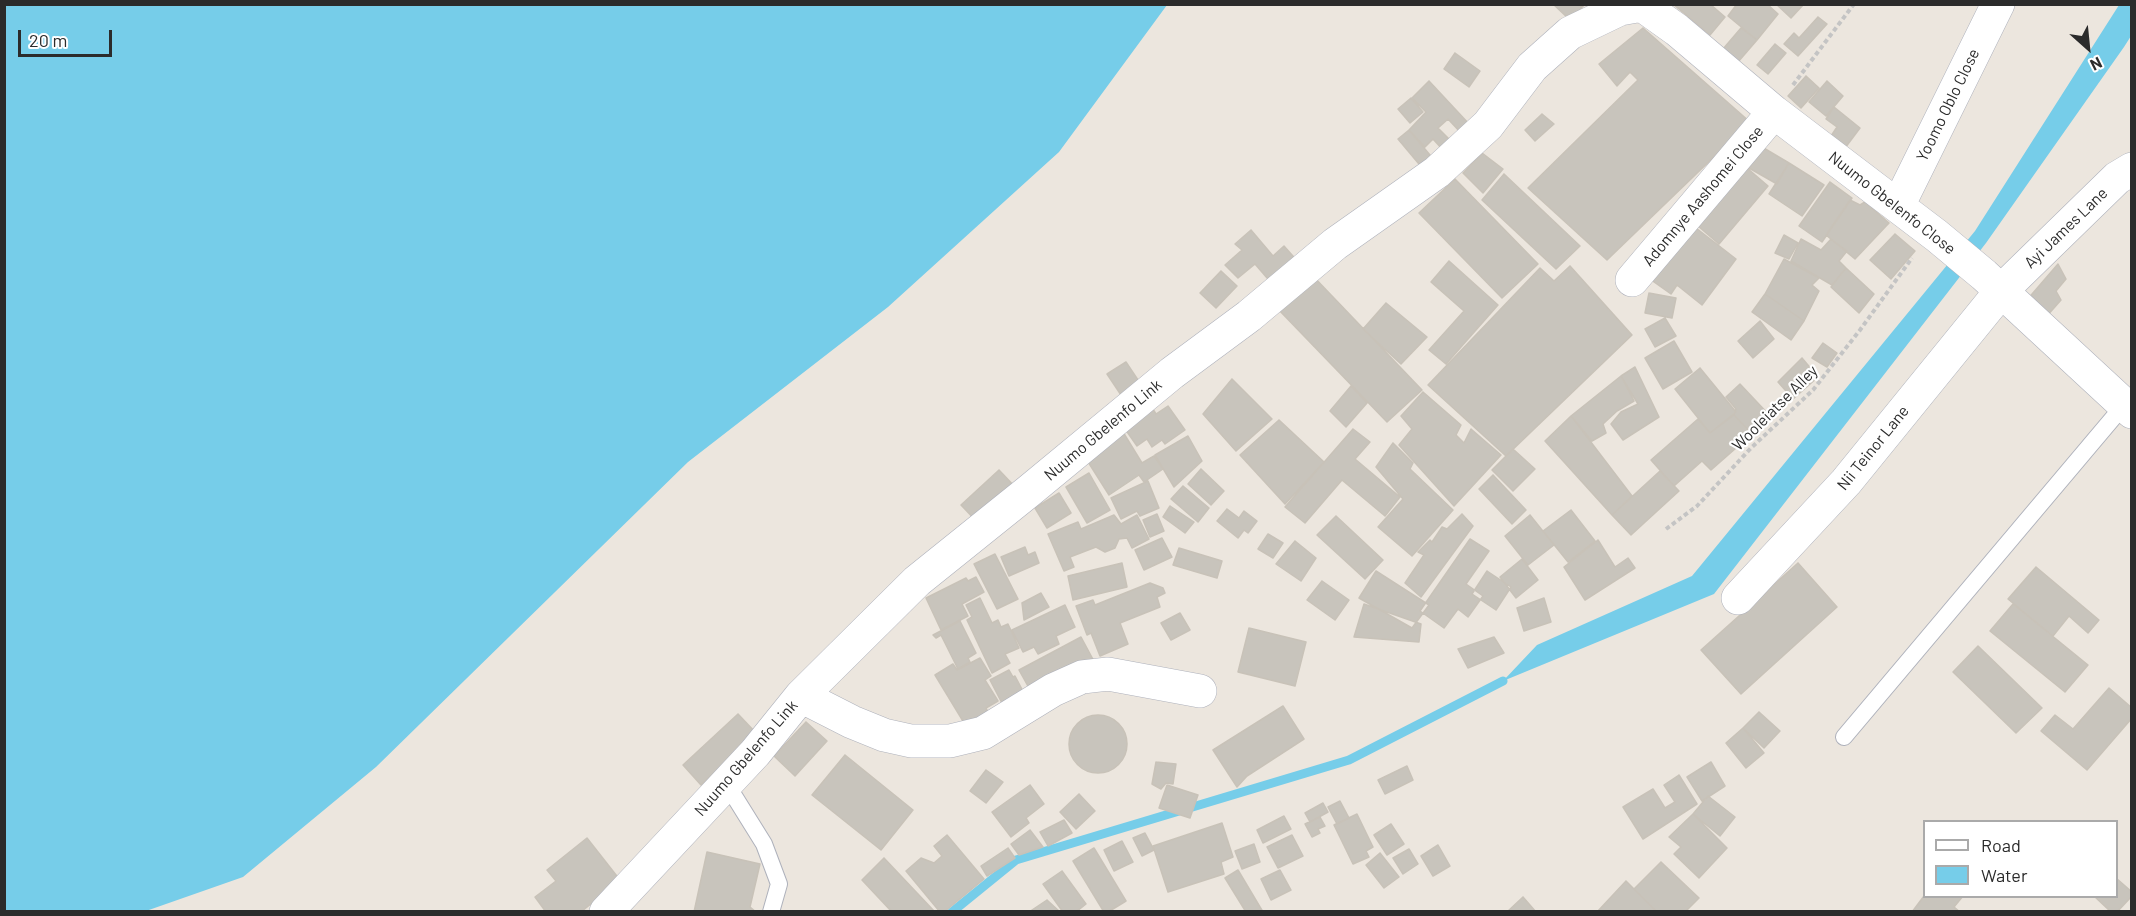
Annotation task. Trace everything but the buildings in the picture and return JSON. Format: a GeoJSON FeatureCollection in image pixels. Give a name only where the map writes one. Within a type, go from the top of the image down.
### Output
{"type":"FeatureCollection","features":[{"type":"Feature","properties":{"kind":"street","name":"Yoomo Oblo Close"},"geometry":{"type":"LineString","coordinates":[[1898,206],[1998,4]]}},
{"type":"Feature","properties":{"kind":"street","name":"Nuumo Gbelenfo Close"},"geometry":{"type":"LineString","coordinates":[[1642,5],[1677,30],[1774,112],[1898,206],[1993,283],[2128,408]]}},
{"type":"Feature","properties":{"kind":"street","name":"Nuumo Gbelenfo Link"},"geometry":{"type":"LineString","coordinates":[[606,912],[755,753],[801,696],[916,581],[1172,372],[1249,316],[1335,244],[1437,172],[1488,125],[1532,67],[1570,33],[1620,9],[1642,5]]}},
{"type":"Feature","properties":{"kind":"street","name":"Adomnye Aashomei Close"},"geometry":{"type":"LineString","coordinates":[[1632,280],[1774,112]]}},
{"type":"Feature","properties":{"kind":"street","name":"Ayi James Lane"},"geometry":{"type":"LineString","coordinates":[[1993,283],[2117,178],[2132,169]]}},
{"type":"Feature","properties":{"kind":"street","name":"Nii Teinor Lane"},"geometry":{"type":"LineString","coordinates":[[1738,598],[1846,482],[1993,283]]}},
{"type":"Feature","properties":{"kind":"street"},"geometry":{"type":"LineString","coordinates":[[801,696],[852,723],[884,735],[910,741],[950,741],[983,733],[1053,690],[1082,677],[1108,674],[1200,691]]}},
{"type":"Feature","properties":{"kind":"lane"},"geometry":{"type":"LineString","coordinates":[[1844,737],[2128,408]]}},
{"type":"Feature","properties":{"kind":"lane"},"geometry":{"type":"LineString","coordinates":[[726,783],[764,844],[778,884],[771,912]]}},
{"type":"Feature","properties":{"kind":"path"},"geometry":{"type":"LineString","coordinates":[[1774,112],[1854,4]]}},
{"type":"Feature","properties":{"kind":"path","name":"Wooleiatse Alley"},"geometry":{"type":"LineString","coordinates":[[1666,529],[1696,506],[1751,448],[1813,390],[1860,330],[1898,275],[1934,235]]}},
{"type":"Feature","properties":{"kind":"water"},"geometry":{"type":"Polygon","coordinates":[[[5,4],[1167,5],[1059,152],[888,307],[688,462],[376,767],[243,877],[146,911],[5,912],[5,4]]]}},
{"type":"Feature","properties":{"kind":"water"},"geometry":{"type":"Polygon","coordinates":[[[2119,5],[2131,5],[2131,36],[2124,47],[1986,243],[1714,594],[1503,681],[1537,645],[1692,576],[1975,231],[2119,5]]]}},
{"type":"Feature","properties":{"kind":"waterway"},"geometry":{"type":"LineString","coordinates":[[952,912],[1016,860],[1349,760],[1503,681]]}}]}
